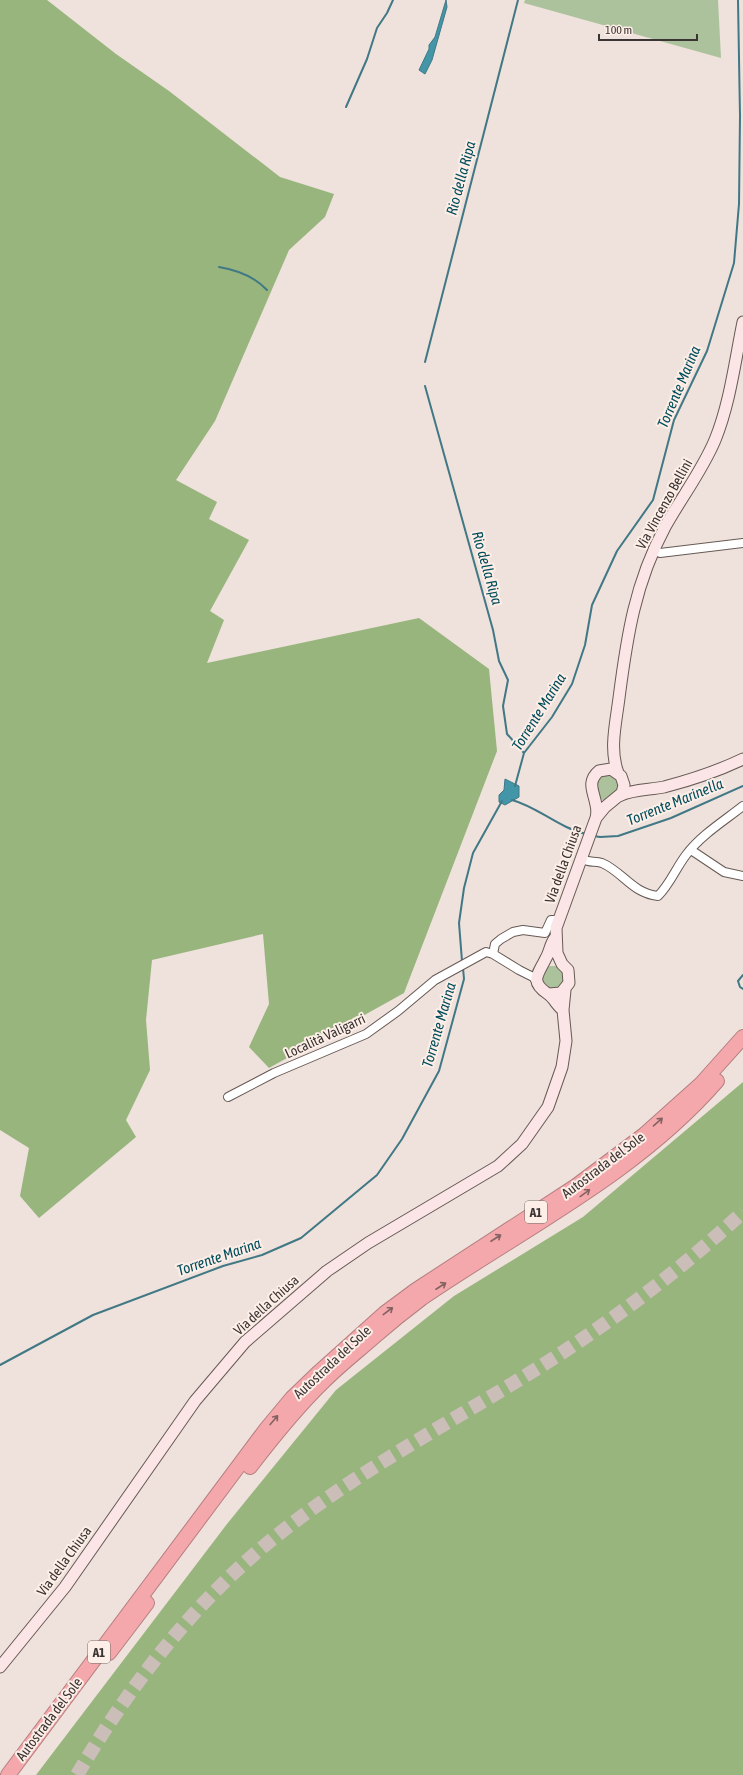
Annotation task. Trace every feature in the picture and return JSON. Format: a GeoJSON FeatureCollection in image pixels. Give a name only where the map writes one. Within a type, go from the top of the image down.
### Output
{"type":"FeatureCollection","features":[{"type":"Feature","properties":{"kind":"highway","name":"Autostrada del Sole"},"geometry":{"type":"LineString","coordinates":[[320,1378],[385,1313],[576,1186],[644,1135],[701,1084],[743,1037]]}},
{"type":"Feature","properties":{"kind":"highway","name":"Autostrada del Sole"},"geometry":{"type":"LineString","coordinates":[[18,1775],[194,1532],[267,1428],[292,1398],[320,1378],[422,1298],[580,1197],[647,1147],[710,1089],[743,1051]]}},
{"type":"Feature","properties":{"kind":"highway","name":"Autostrada del Sole"},"geometry":{"type":"LineString","coordinates":[[8,1775],[194,1532]]}},
{"type":"Feature","properties":{"kind":"main road","name":"Via Vincenzo Bellini"},"geometry":{"type":"LineString","coordinates":[[599,771],[613,749],[629,625],[641,585],[654,550],[666,526],[715,441],[726,400],[743,322]]}},
{"type":"Feature","properties":{"kind":"main road","name":"Via Vincenzo Bellini"},"geometry":{"type":"LineString","coordinates":[[613,749],[621,777]]}},
{"type":"Feature","properties":{"kind":"main road"},"geometry":{"type":"LineString","coordinates":[[593,794],[599,799],[615,798],[626,793],[666,786],[743,759]]}},
{"type":"Feature","properties":{"kind":"main road"},"geometry":{"type":"LineString","coordinates":[[599,771],[607,769],[646,790]]}},
{"type":"Feature","properties":{"kind":"main road","name":"Via della Chiusa"},"geometry":{"type":"LineString","coordinates":[[0,1667],[65,1587],[195,1401],[245,1342],[327,1271],[368,1243],[498,1166],[522,1144],[548,1107],[561,1074],[566,1041],[563,1010],[565,990],[570,979],[568,970],[562,964],[557,953],[556,937],[559,920],[595,821],[596,805],[591,781],[599,771]]}},
{"type":"Feature","properties":{"kind":"main road","name":"Via della Chiusa"},"geometry":{"type":"LineString","coordinates":[[595,821],[623,789],[621,777]]}},
{"type":"Feature","properties":{"kind":"main road","name":"Via della Chiusa"},"geometry":{"type":"LineString","coordinates":[[537,982],[540,968],[556,937]]}},
{"type":"Feature","properties":{"kind":"main road"},"geometry":{"type":"LineString","coordinates":[[540,968],[554,962],[562,964]]}},
{"type":"Feature","properties":{"kind":"main road"},"geometry":{"type":"LineString","coordinates":[[537,982],[541,990],[549,994],[563,1010]]}},
{"type":"Feature","properties":{"kind":"main road"},"geometry":{"type":"LineString","coordinates":[[549,994],[557,994],[565,990]]}},
{"type":"Feature","properties":{"kind":"street"},"geometry":{"type":"LineString","coordinates":[[654,550],[660,553],[743,543]]}},
{"type":"Feature","properties":{"kind":"street"},"geometry":{"type":"LineString","coordinates":[[581,858],[588,863],[601,863],[642,892],[658,896],[665,889],[680,864],[691,850],[710,832],[743,806]]}},
{"type":"Feature","properties":{"kind":"street"},"geometry":{"type":"LineString","coordinates":[[691,850],[724,872],[743,876]]}},
{"type":"Feature","properties":{"kind":"street","name":"Via della Chiusa"},"geometry":{"type":"LineString","coordinates":[[493,954],[495,944],[501,938],[513,932],[523,930],[545,933],[551,920],[559,920]]}},
{"type":"Feature","properties":{"kind":"street","name":"Località Valigarri"},"geometry":{"type":"LineString","coordinates":[[228,1097],[274,1073],[366,1034],[445,974],[486,952],[493,954]]}},
{"type":"Feature","properties":{"kind":"street"},"geometry":{"type":"LineString","coordinates":[[493,954],[534,977],[537,982]]}},
{"type":"Feature","properties":{"kind":"street"},"geometry":{"type":"LineString","coordinates":[[526,973],[540,968]]}},
{"type":"Feature","properties":{"kind":"green space"},"geometry":{"type":"Polygon","coordinates":[[[0,0],[47,0],[116,54],[169,91],[280,177],[334,194],[325,217],[289,250],[215,421],[176,480],[217,502],[209,519],[249,540],[210,611],[224,620],[207,663],[419,618],[489,669],[497,751],[404,993],[269,1068],[249,1047],[269,1004],[263,934],[152,960],[146,1020],[150,1070],[126,1120],[136,1137],[39,1218],[20,1196],[29,1148],[0,1130],[0,0]]]}},
{"type":"Feature","properties":{"kind":"green space"},"geometry":{"type":"Polygon","coordinates":[[[525,0],[718,0],[721,58],[524,3],[525,0]]]}},
{"type":"Feature","properties":{"kind":"green space"},"geometry":{"type":"Polygon","coordinates":[[[603,769],[624,785],[608,801],[599,799],[593,777],[603,769]]]}},
{"type":"Feature","properties":{"kind":"green space"},"geometry":{"type":"Polygon","coordinates":[[[555,966],[563,970],[565,983],[555,991],[543,987],[541,974],[547,967],[555,966]]]}},
{"type":"Feature","properties":{"kind":"green space"},"geometry":{"type":"Polygon","coordinates":[[[743,1082],[743,1775],[36,1775],[227,1524],[336,1390],[454,1296],[583,1217],[743,1082]]]}},
{"type":"Feature","properties":{"kind":"water"},"geometry":{"type":"Polygon","coordinates":[[[446,0],[447,7],[432,60],[425,74],[419,70],[429,49],[429,45],[435,37],[446,0]]]}},
{"type":"Feature","properties":{"kind":"water"},"geometry":{"type":"Polygon","coordinates":[[[505,779],[519,786],[519,797],[505,805],[499,802],[499,795],[504,790],[505,779]]]}},
{"type":"Feature","properties":{"kind":"waterway"},"geometry":{"type":"LineString","coordinates":[[346,107],[367,59],[377,28],[387,13],[393,0]]}},
{"type":"Feature","properties":{"kind":"waterway","name":"Rio della Ripa"},"geometry":{"type":"LineString","coordinates":[[425,362],[518,0]]}},
{"type":"Feature","properties":{"kind":"waterway","name":"Torrente Marina"},"geometry":{"type":"LineString","coordinates":[[515,786],[524,753],[552,717],[572,684],[585,645],[592,605],[617,551],[653,500],[674,420],[707,351],[734,263],[739,204],[740,116],[738,0]]}},
{"type":"Feature","properties":{"kind":"waterway"},"geometry":{"type":"LineString","coordinates":[[219,267],[245,275],[257,281],[267,290]]}},
{"type":"Feature","properties":{"kind":"waterway","name":"Rio della Ripa"},"geometry":{"type":"LineString","coordinates":[[425,386],[493,630],[499,661],[508,680],[503,706],[507,734],[524,753]]}},
{"type":"Feature","properties":{"kind":"waterway","name":"Torrente Marinella"},"geometry":{"type":"LineString","coordinates":[[594,836],[618,836],[671,818],[743,786]]}},
{"type":"Feature","properties":{"kind":"waterway","name":"Torrente Marinella"},"geometry":{"type":"LineString","coordinates":[[512,800],[531,807],[567,827],[586,834]]}},
{"type":"Feature","properties":{"kind":"waterway","name":"Torrente Marina"},"geometry":{"type":"LineString","coordinates":[[462,961],[459,923],[464,888],[473,853],[502,801]]}},
{"type":"Feature","properties":{"kind":"waterway","name":"Torrente Marina"},"geometry":{"type":"LineString","coordinates":[[0,1365],[93,1315],[223,1266],[262,1255],[301,1238],[377,1175],[402,1139],[439,1071],[464,979],[463,968]]}},
{"type":"Feature","properties":{"kind":"waterway"},"geometry":{"type":"LineString","coordinates":[[743,975],[738,981],[740,987],[743,989]]}},
{"type":"Feature","properties":{"kind":"tunnel"},"geometry":{"type":"LineString","coordinates":[[77,1775],[115,1714],[158,1656],[205,1601],[257,1552],[328,1497],[404,1449],[519,1380],[606,1323],[677,1270],[743,1212]]}}]}
